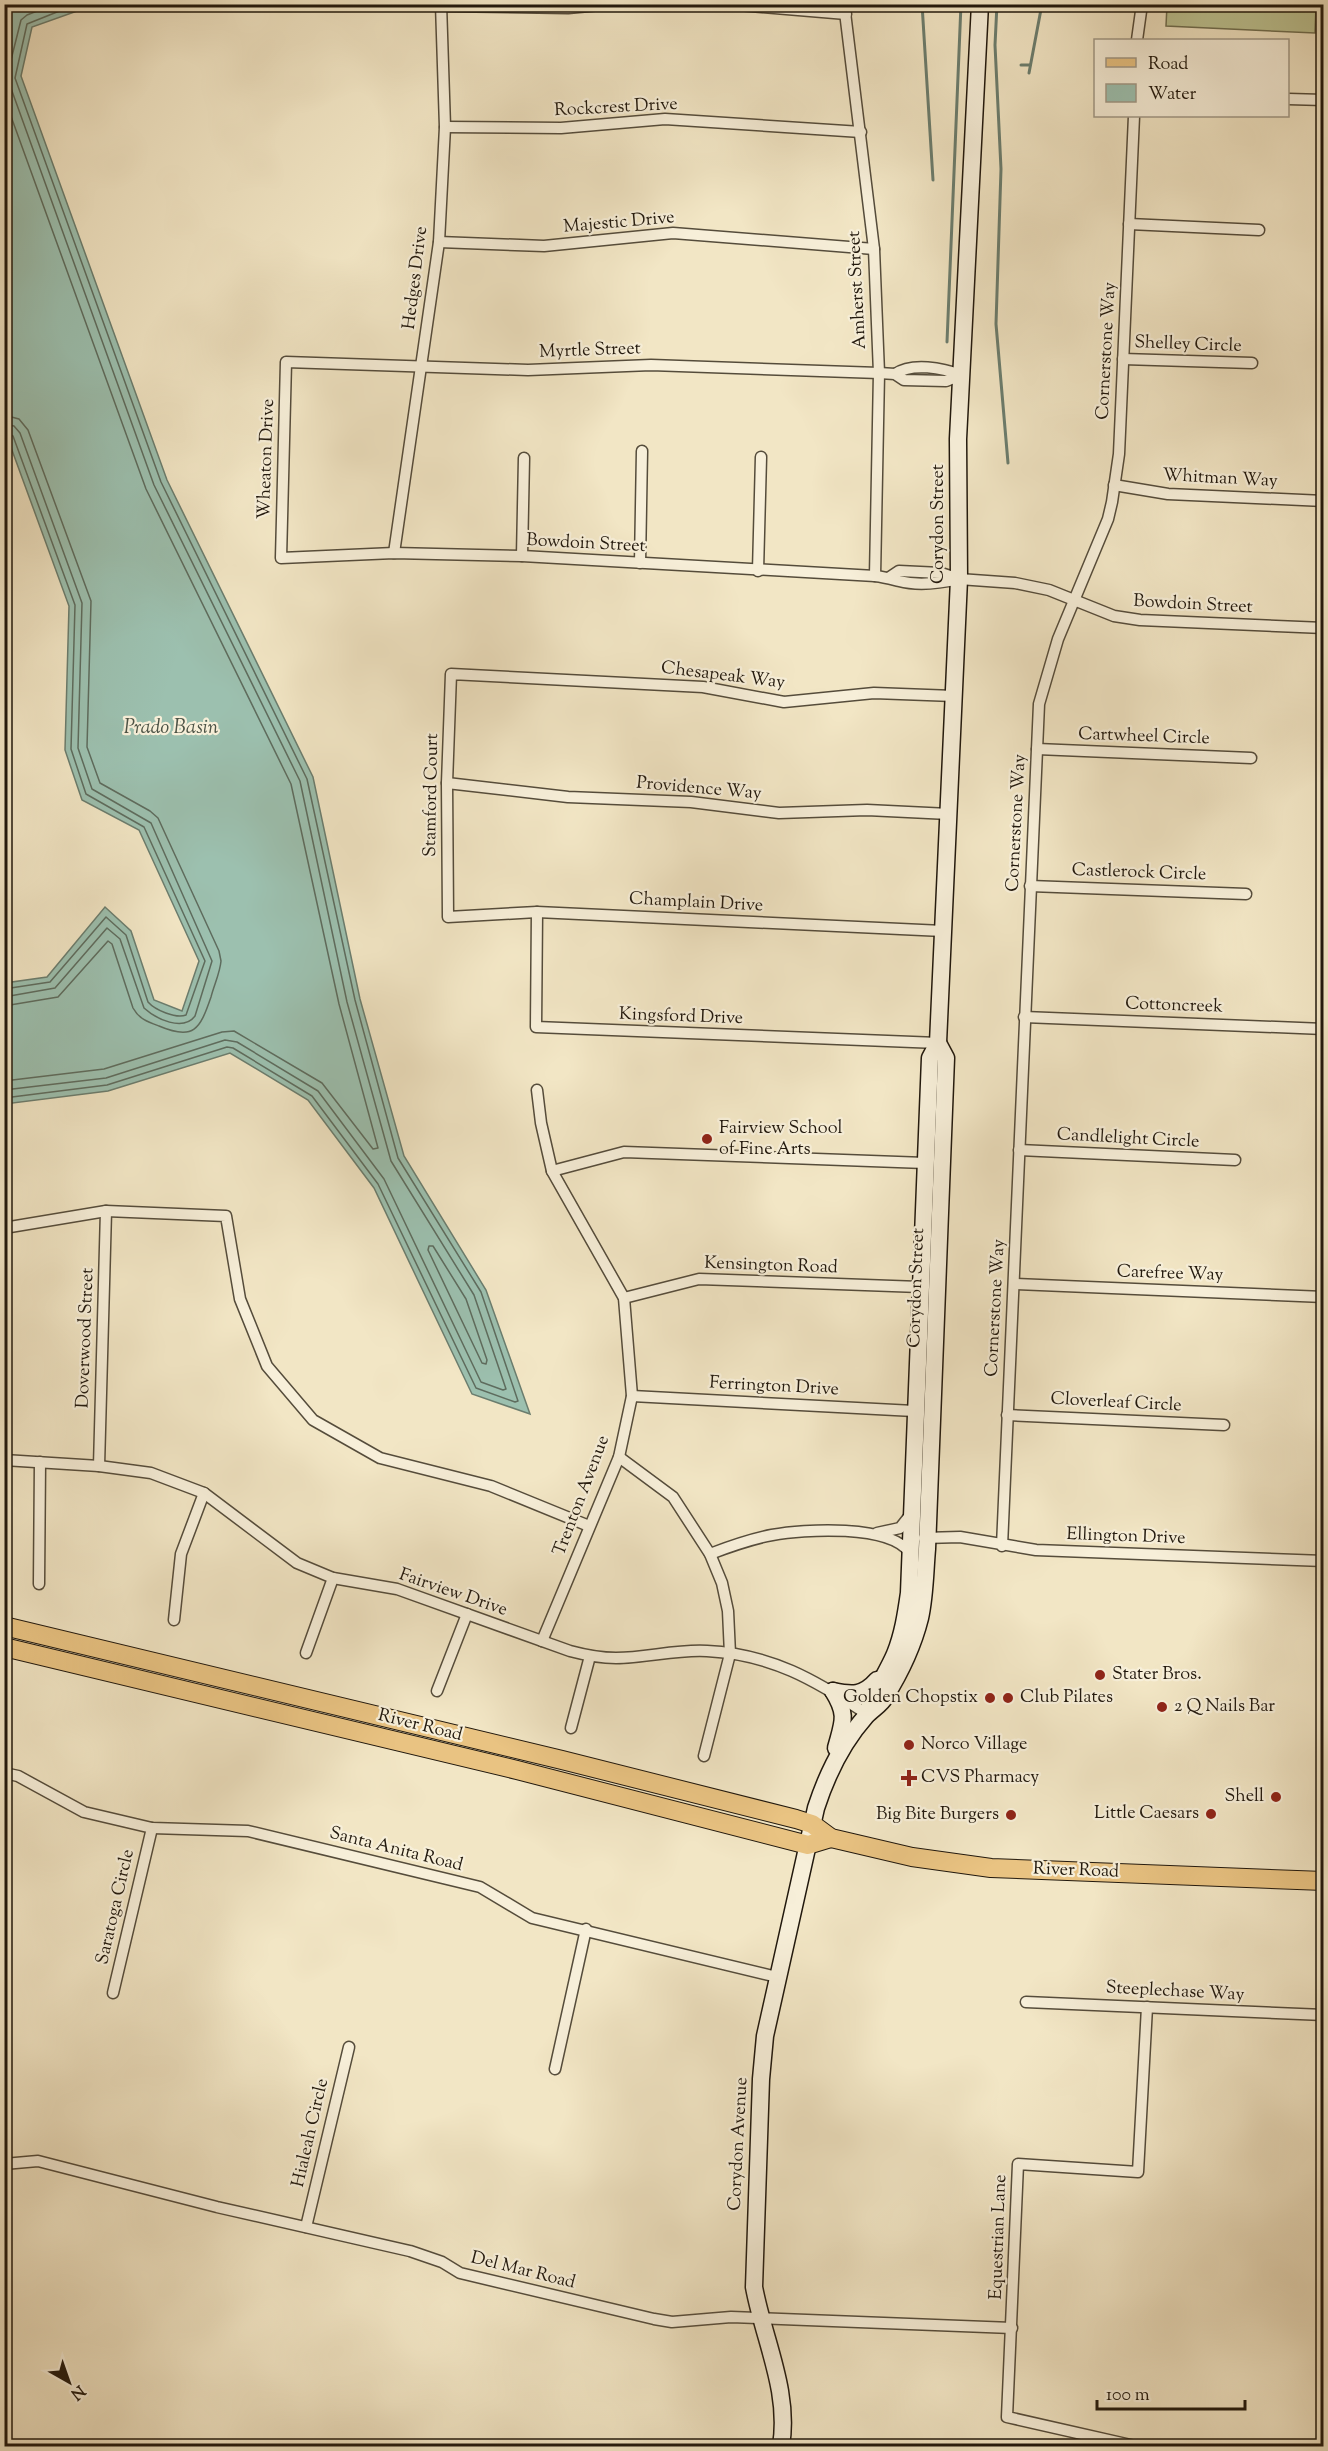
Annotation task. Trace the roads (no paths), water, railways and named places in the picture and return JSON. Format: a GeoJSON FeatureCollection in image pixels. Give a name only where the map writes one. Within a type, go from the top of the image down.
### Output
{"type":"FeatureCollection","features":[{"type":"Feature","properties":{"kind":"main road","name":"Corydon Street"},"geometry":{"type":"LineString","coordinates":[[867,1714],[873,1694],[895,1654],[905,1620],[910,1553],[930,1058],[938,1043],[949,814],[959,579],[958,439],[980,4]]}},
{"type":"Feature","properties":{"kind":"main road","name":"Corydon Street"},"geometry":{"type":"LineString","coordinates":[[808,1845],[823,1785],[833,1763],[867,1714],[884,1700],[904,1663],[920,1616],[927,1536],[946,1058],[938,1043]]}},
{"type":"Feature","properties":{"kind":"main road","name":"River Road"},"geometry":{"type":"LineString","coordinates":[[4,1626],[562,1760],[813,1824],[831,1838],[912,1857],[991,1868],[1323,1881]]}},
{"type":"Feature","properties":{"kind":"main road","name":"River Road"},"geometry":{"type":"LineString","coordinates":[[4,1647],[517,1770],[808,1845]]}},
{"type":"Feature","properties":{"kind":"main road"},"geometry":{"type":"LineString","coordinates":[[833,1691],[864,1693],[877,1680],[895,1654]]}},
{"type":"Feature","properties":{"kind":"main road"},"geometry":{"type":"LineString","coordinates":[[833,1691],[841,1705],[844,1718],[833,1763]]}},
{"type":"Feature","properties":{"kind":"main road"},"geometry":{"type":"LineString","coordinates":[[808,1845],[831,1838]]}},
{"type":"Feature","properties":{"kind":"main road","name":"Corydon Avenue"},"geometry":{"type":"LineString","coordinates":[[782,2446],[782,2406],[778,2376],[760,2318],[754,2287],[753,2260],[765,2036],[808,1845]]}},
{"type":"Feature","properties":{"kind":"street"},"geometry":{"type":"LineString","coordinates":[[441,5],[568,8],[611,4]]}},
{"type":"Feature","properties":{"kind":"street"},"geometry":{"type":"LineString","coordinates":[[727,4],[845,9]]}},
{"type":"Feature","properties":{"kind":"street"},"geometry":{"type":"LineString","coordinates":[[1137,39],[1142,4]]}},
{"type":"Feature","properties":{"kind":"street","name":"Hedges Drive"},"geometry":{"type":"LineString","coordinates":[[394,553],[439,242],[445,127],[441,5]]}},
{"type":"Feature","properties":{"kind":"street","name":"Amherst Street"},"geometry":{"type":"LineString","coordinates":[[845,9],[874,249],[879,374],[875,576]]}},
{"type":"Feature","properties":{"kind":"street"},"geometry":{"type":"LineString","coordinates":[[1289,99],[1323,100]]}},
{"type":"Feature","properties":{"kind":"street","name":"Cornerstone Way"},"geometry":{"type":"LineString","coordinates":[[1002,1545],[1039,704],[1049,663],[1107,519],[1114,485],[1119,454],[1134,117]]}},
{"type":"Feature","properties":{"kind":"street","name":"Rockcrest Drive"},"geometry":{"type":"LineString","coordinates":[[445,127],[561,128],[665,119],[861,132]]}},
{"type":"Feature","properties":{"kind":"street"},"geometry":{"type":"LineString","coordinates":[[1129,224],[1259,230]]}},
{"type":"Feature","properties":{"kind":"street","name":"Majestic Drive"},"geometry":{"type":"LineString","coordinates":[[439,242],[544,246],[673,233],[874,249]]}},
{"type":"Feature","properties":{"kind":"street","name":"Shelley Circle"},"geometry":{"type":"LineString","coordinates":[[1123,359],[1252,363]]}},
{"type":"Feature","properties":{"kind":"street","name":"Myrtle Street"},"geometry":{"type":"LineString","coordinates":[[286,362],[528,370],[651,365],[879,374],[895,374],[904,368],[946,370],[961,375]]}},
{"type":"Feature","properties":{"kind":"street","name":"Wheaton Drive"},"geometry":{"type":"LineString","coordinates":[[280,558],[286,362]]}},
{"type":"Feature","properties":{"kind":"street"},"geometry":{"type":"LineString","coordinates":[[640,563],[642,451]]}},
{"type":"Feature","properties":{"kind":"street"},"geometry":{"type":"LineString","coordinates":[[758,571],[761,457]]}},
{"type":"Feature","properties":{"kind":"street"},"geometry":{"type":"LineString","coordinates":[[522,556],[524,458]]}},
{"type":"Feature","properties":{"kind":"street","name":"Whitman Way"},"geometry":{"type":"LineString","coordinates":[[1114,485],[1168,494],[1323,501]]}},
{"type":"Feature","properties":{"kind":"street","name":"Bowdoin Street"},"geometry":{"type":"LineString","coordinates":[[280,558],[394,553],[522,556],[890,578],[899,571],[941,573],[959,579],[1015,582],[1049,590],[1114,616],[1140,620],[1323,628]]}},
{"type":"Feature","properties":{"kind":"street","name":"Chesapeak Way"},"geometry":{"type":"LineString","coordinates":[[451,674],[703,687],[784,702],[874,693],[954,696]]}},
{"type":"Feature","properties":{"kind":"street","name":"Stamford Court"},"geometry":{"type":"LineString","coordinates":[[448,917],[447,783],[451,674]]}},
{"type":"Feature","properties":{"kind":"street","name":"Cartwheel Circle"},"geometry":{"type":"LineString","coordinates":[[1037,750],[1251,758]]}},
{"type":"Feature","properties":{"kind":"street","name":"Providence Way"},"geometry":{"type":"LineString","coordinates":[[447,783],[568,797],[691,801],[779,813],[867,810],[949,814]]}},
{"type":"Feature","properties":{"kind":"street","name":"Castlerock Circle"},"geometry":{"type":"LineString","coordinates":[[1030,886],[1246,894]]}},
{"type":"Feature","properties":{"kind":"street","name":"Champlain Drive"},"geometry":{"type":"LineString","coordinates":[[448,917],[537,912],[943,931]]}},
{"type":"Feature","properties":{"kind":"street","name":"Kingsford Drive"},"geometry":{"type":"LineString","coordinates":[[537,912],[536,1027],[938,1043]]}},
{"type":"Feature","properties":{"kind":"street","name":"Cottoncreek"},"geometry":{"type":"LineString","coordinates":[[1024,1017],[1323,1029]]}},
{"type":"Feature","properties":{"kind":"street","name":"Trenton Avenue"},"geometry":{"type":"LineString","coordinates":[[537,1090],[541,1123],[552,1171],[624,1298],[632,1396],[620,1456],[542,1641]]}},
{"type":"Feature","properties":{"kind":"street","name":"Candlelight Circle"},"geometry":{"type":"LineString","coordinates":[[1019,1150],[1235,1160]]}},
{"type":"Feature","properties":{"kind":"street"},"geometry":{"type":"LineString","coordinates":[[552,1171],[624,1152],[925,1162]]}},
{"type":"Feature","properties":{"kind":"street"},"geometry":{"type":"LineString","coordinates":[[4,1228],[106,1211],[226,1216],[240,1299],[267,1366],[313,1420],[380,1458],[491,1486],[589,1526]]}},
{"type":"Feature","properties":{"kind":"street","name":"Doverwood Street"},"geometry":{"type":"LineString","coordinates":[[99,1466],[106,1211]]}},
{"type":"Feature","properties":{"kind":"street","name":"Kensington Road"},"geometry":{"type":"LineString","coordinates":[[624,1298],[699,1279],[920,1287]]}},
{"type":"Feature","properties":{"kind":"street","name":"Carefree Way"},"geometry":{"type":"LineString","coordinates":[[1015,1284],[1323,1297]]}},
{"type":"Feature","properties":{"kind":"street","name":"Ferrington Drive"},"geometry":{"type":"LineString","coordinates":[[632,1396],[914,1411]]}},
{"type":"Feature","properties":{"kind":"street","name":"Cloverleaf Circle"},"geometry":{"type":"LineString","coordinates":[[1007,1415],[1224,1425]]}},
{"type":"Feature","properties":{"kind":"street"},"geometry":{"type":"LineString","coordinates":[[620,1456],[674,1497],[710,1554],[722,1583],[728,1611],[730,1654],[704,1756]]}},
{"type":"Feature","properties":{"kind":"street","name":"Fairview Drive"},"geometry":{"type":"LineString","coordinates":[[4,1460],[99,1466],[151,1473],[204,1493],[297,1563],[333,1578],[397,1589],[590,1656],[616,1658],[706,1650],[753,1656],[800,1673],[833,1691],[867,1714]]}},
{"type":"Feature","properties":{"kind":"street"},"geometry":{"type":"LineString","coordinates":[[39,1584],[40,1462]]}},
{"type":"Feature","properties":{"kind":"street","name":"Corydon Street"},"geometry":{"type":"LineString","coordinates":[[914,1476],[919,1483],[919,1522],[927,1536]]}},
{"type":"Feature","properties":{"kind":"street"},"geometry":{"type":"LineString","coordinates":[[174,1620],[181,1554],[204,1493]]}},
{"type":"Feature","properties":{"kind":"street"},"geometry":{"type":"LineString","coordinates":[[710,1554],[742,1542],[774,1534],[802,1531],[874,1534],[900,1528],[911,1513]]}},
{"type":"Feature","properties":{"kind":"street"},"geometry":{"type":"LineString","coordinates":[[874,1534],[904,1545],[910,1553],[914,1545],[927,1536]]}},
{"type":"Feature","properties":{"kind":"street","name":"Ellington Drive"},"geometry":{"type":"LineString","coordinates":[[927,1536],[960,1537],[1036,1550],[1323,1561]]}},
{"type":"Feature","properties":{"kind":"street"},"geometry":{"type":"LineString","coordinates":[[306,1653],[333,1578]]}},
{"type":"Feature","properties":{"kind":"street"},"geometry":{"type":"LineString","coordinates":[[437,1691],[467,1614]]}},
{"type":"Feature","properties":{"kind":"street"},"geometry":{"type":"LineString","coordinates":[[572,1728],[590,1656]]}},
{"type":"Feature","properties":{"kind":"street","name":"Santa Anita Road"},"geometry":{"type":"LineString","coordinates":[[4,1773],[18,1776],[84,1812],[152,1828],[249,1831],[480,1887],[532,1918],[586,1929],[777,1977]]}},
{"type":"Feature","properties":{"kind":"street","name":"Saratoga Circle"},"geometry":{"type":"LineString","coordinates":[[113,1993],[152,1828]]}},
{"type":"Feature","properties":{"kind":"street"},"geometry":{"type":"LineString","coordinates":[[555,2068],[586,1929]]}},
{"type":"Feature","properties":{"kind":"street","name":"Steeplechase Way"},"geometry":{"type":"LineString","coordinates":[[1026,2002],[1323,2015]]}},
{"type":"Feature","properties":{"kind":"street","name":"Equestrian Lane"},"geometry":{"type":"LineString","coordinates":[[1136,2446],[1007,2417],[1018,2164],[1138,2172],[1147,2007]]}},
{"type":"Feature","properties":{"kind":"street","name":"Hialeah Circle"},"geometry":{"type":"LineString","coordinates":[[306,2227],[349,2047]]}},
{"type":"Feature","properties":{"kind":"street","name":"Del Mar Road"},"geometry":{"type":"LineString","coordinates":[[4,2164],[38,2161],[217,2207],[410,2251],[442,2262],[460,2273],[672,2322],[731,2317],[1012,2328]]}},
{"type":"Feature","properties":{"kind":"water","name":"Prado Basin"},"geometry":{"type":"Polygon","coordinates":[[[5,4],[94,5],[32,27],[21,76],[167,480],[313,777],[360,999],[404,1156],[486,1290],[530,1414],[472,1394],[374,1188],[308,1100],[230,1053],[108,1091],[5,1104],[5,983],[47,977],[105,907],[131,931],[154,1000],[182,1011],[199,961],[139,830],[82,800],[65,750],[69,606],[5,431],[5,4]]]}},
{"type":"Feature","properties":{"kind":"waterway"},"geometry":{"type":"LineString","coordinates":[[922,4],[933,180]]}},
{"type":"Feature","properties":{"kind":"waterway"},"geometry":{"type":"LineString","coordinates":[[947,342],[961,4]]}},
{"type":"Feature","properties":{"kind":"waterway"},"geometry":{"type":"LineString","coordinates":[[997,4],[995,45],[1001,169],[996,324],[1008,463]]}},
{"type":"Feature","properties":{"kind":"waterway"},"geometry":{"type":"LineString","coordinates":[[1029,73],[1042,4]]}},
{"type":"Feature","properties":{"kind":"waterway"},"geometry":{"type":"LineString","coordinates":[[1021,65],[1030,65]]}},
{"type":"Feature","properties":{"kind":"place","name":"Fairview School of Fine Arts"},"geometry":{"type":"Point","coordinates":[707,1139]}},
{"type":"Feature","properties":{"kind":"place","name":"Stater Bros."},"geometry":{"type":"Point","coordinates":[1100,1675]}},
{"type":"Feature","properties":{"kind":"place","name":"Golden Chopstix"},"geometry":{"type":"Point","coordinates":[990,1698]}},
{"type":"Feature","properties":{"kind":"place","name":"Club Pilates"},"geometry":{"type":"Point","coordinates":[1008,1698]}},
{"type":"Feature","properties":{"kind":"place","name":"2 Q Nails Bar"},"geometry":{"type":"Point","coordinates":[1162,1707]}},
{"type":"Feature","properties":{"kind":"place","name":"Norco Village"},"geometry":{"type":"Point","coordinates":[909,1745]}},
{"type":"Feature","properties":{"kind":"place","name":"CVS Pharmacy"},"geometry":{"type":"Point","coordinates":[909,1778]}},
{"type":"Feature","properties":{"kind":"place","name":"Shell"},"geometry":{"type":"Point","coordinates":[1276,1797]}},
{"type":"Feature","properties":{"kind":"place","name":"Little Caesars"},"geometry":{"type":"Point","coordinates":[1211,1814]}},
{"type":"Feature","properties":{"kind":"place","name":"Big Bite Burgers"},"geometry":{"type":"Point","coordinates":[1011,1815]}}]}
